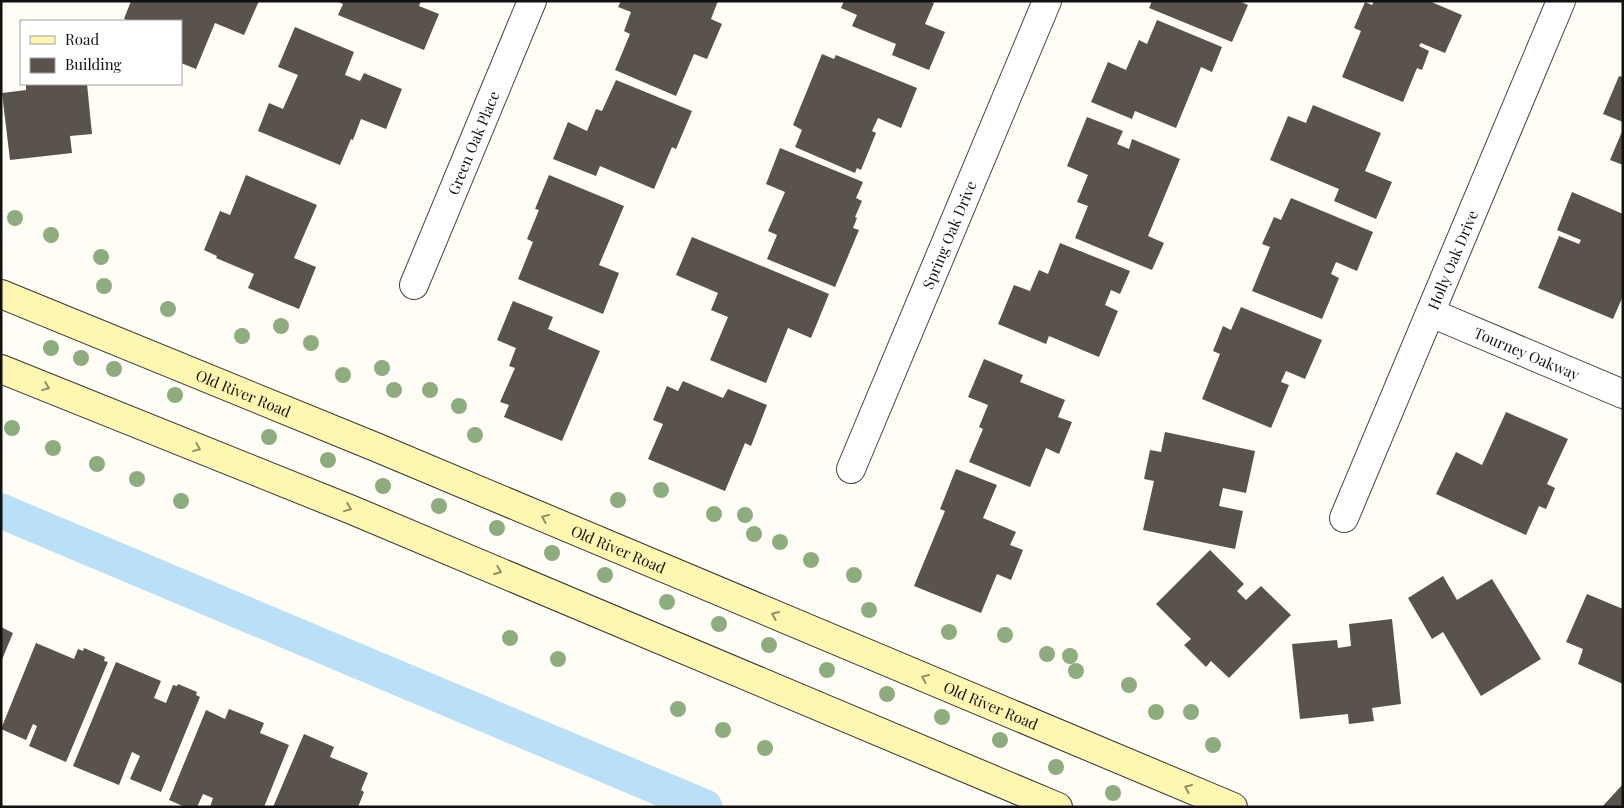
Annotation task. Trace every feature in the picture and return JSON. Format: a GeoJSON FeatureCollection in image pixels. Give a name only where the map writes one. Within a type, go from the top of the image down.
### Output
{"type":"FeatureCollection","features":[{"type":"Feature","properties":{"kind":"main road","name":"Old River Road"},"geometry":{"type":"LineString","coordinates":[[1,294],[387,452],[1233,807]]}},
{"type":"Feature","properties":{"kind":"main road"},"geometry":{"type":"LineString","coordinates":[[1,369],[361,514],[1058,807]]}},
{"type":"Feature","properties":{"kind":"street","name":"Green Oak Place"},"geometry":{"type":"LineString","coordinates":[[414,285],[532,1]]}},
{"type":"Feature","properties":{"kind":"street","name":"Spring Oak Drive"},"geometry":{"type":"LineString","coordinates":[[851,469],[1047,1]]}},
{"type":"Feature","properties":{"kind":"street","name":"Holly Oak Drive"},"geometry":{"type":"LineString","coordinates":[[1344,518],[1562,1]]}},
{"type":"Feature","properties":{"kind":"street","name":"Tourney Oakway"},"geometry":{"type":"LineString","coordinates":[[1431,313],[1623,394]]}},
{"type":"Feature","properties":{"kind":"building"},"geometry":{"type":"Polygon","coordinates":[[[131,1],[259,1],[244,35],[215,23],[196,69],[182,63],[182,20],[124,19],[131,1]]]}},
{"type":"Feature","properties":{"kind":"building"},"geometry":{"type":"Polygon","coordinates":[[[336,1],[421,1],[419,6],[439,14],[424,50],[338,15],[343,4],[336,1]]]}},
{"type":"Feature","properties":{"kind":"building"},"geometry":{"type":"Polygon","coordinates":[[[621,1],[718,1],[711,19],[722,24],[707,59],[694,54],[676,96],[615,70],[630,34],[624,31],[631,12],[618,7],[621,1]]]}},
{"type":"Feature","properties":{"kind":"building"},"geometry":{"type":"Polygon","coordinates":[[[844,1],[929,1],[934,3],[925,24],[945,32],[929,70],[892,55],[896,44],[852,26],[857,15],[841,8],[844,1]]]}},
{"type":"Feature","properties":{"kind":"building"},"geometry":{"type":"Polygon","coordinates":[[[1152,1],[1239,1],[1248,5],[1232,42],[1149,8],[1152,1]]]}},
{"type":"Feature","properties":{"kind":"building"},"geometry":{"type":"Polygon","coordinates":[[[1374,1],[1429,1],[1462,15],[1445,53],[1421,43],[1419,46],[1429,51],[1422,70],[1417,68],[1403,102],[1342,77],[1361,31],[1354,28],[1365,2],[1372,5],[1374,1]]]}},
{"type":"Feature","properties":{"kind":"building"},"geometry":{"type":"Polygon","coordinates":[[[1157,20],[1222,47],[1212,72],[1201,67],[1176,128],[1135,111],[1132,119],[1091,102],[1108,62],[1126,70],[1139,40],[1147,44],[1157,20]]]}},
{"type":"Feature","properties":{"kind":"building"},"geometry":{"type":"Polygon","coordinates":[[[295,27],[354,52],[345,75],[360,81],[364,73],[402,89],[386,129],[361,119],[340,165],[258,131],[269,103],[283,109],[298,75],[278,67],[295,27]]]}},
{"type":"Feature","properties":{"kind":"building"},"geometry":{"type":"Polygon","coordinates":[[[822,54],[834,59],[836,55],[917,88],[901,128],[878,118],[872,131],[876,133],[861,170],[857,168],[855,173],[795,147],[802,130],[793,125],[822,54]]]}},
{"type":"Feature","properties":{"kind":"building"},"geometry":{"type":"Polygon","coordinates":[[[1619,76],[1623,77],[1623,122],[1603,114],[1619,76]]]}},
{"type":"Feature","properties":{"kind":"building"},"geometry":{"type":"Polygon","coordinates":[[[616,80],[692,111],[676,149],[672,147],[654,189],[600,166],[596,176],[553,159],[568,122],[587,131],[596,109],[602,111],[616,80]]]}},
{"type":"Feature","properties":{"kind":"building"},"geometry":{"type":"Polygon","coordinates":[[[26,85],[87,85],[92,134],[70,136],[72,153],[10,160],[2,93],[26,90],[26,85]]]}},
{"type":"Feature","properties":{"kind":"building"},"geometry":{"type":"Polygon","coordinates":[[[1313,105],[1381,133],[1365,171],[1392,182],[1376,219],[1334,201],[1339,189],[1270,160],[1288,116],[1306,123],[1313,105]]]}},
{"type":"Feature","properties":{"kind":"building"},"geometry":{"type":"Polygon","coordinates":[[[1087,117],[1123,131],[1117,144],[1129,149],[1132,139],[1180,159],[1148,236],[1164,243],[1152,270],[1075,238],[1088,206],[1077,202],[1088,175],[1067,166],[1087,117]]]}},
{"type":"Feature","properties":{"kind":"building"},"geometry":{"type":"Polygon","coordinates":[[[1623,129],[1623,165],[1610,160],[1623,129]]]}},
{"type":"Feature","properties":{"kind":"building"},"geometry":{"type":"Polygon","coordinates":[[[780,148],[863,182],[856,198],[862,201],[855,217],[857,218],[853,228],[859,230],[835,287],[767,259],[777,235],[768,231],[785,192],[766,184],[780,148]]]}},
{"type":"Feature","properties":{"kind":"building"},"geometry":{"type":"Polygon","coordinates":[[[246,175],[317,205],[294,258],[316,267],[299,309],[248,288],[254,274],[216,258],[217,256],[204,250],[220,211],[230,215],[246,175]]]}},
{"type":"Feature","properties":{"kind":"building"},"geometry":{"type":"Polygon","coordinates":[[[549,175],[624,206],[599,265],[619,273],[603,314],[518,279],[533,242],[527,239],[539,210],[535,209],[549,175]]]}},
{"type":"Feature","properties":{"kind":"building"},"geometry":{"type":"Polygon","coordinates":[[[1572,192],[1623,214],[1623,296],[1613,319],[1538,288],[1559,236],[1579,244],[1581,240],[1557,230],[1572,192]]]}},
{"type":"Feature","properties":{"kind":"building"},"geometry":{"type":"Polygon","coordinates":[[[1291,198],[1373,232],[1357,271],[1336,262],[1331,274],[1339,278],[1322,319],[1252,291],[1270,247],[1262,244],[1274,217],[1281,220],[1291,198]]]}},
{"type":"Feature","properties":{"kind":"building"},"geometry":{"type":"Polygon","coordinates":[[[692,237],[829,294],[811,338],[788,328],[766,383],[710,360],[728,317],[711,310],[718,293],[676,275],[692,237]]]}},
{"type":"Feature","properties":{"kind":"building"},"geometry":{"type":"Polygon","coordinates":[[[1060,243],[1130,271],[1120,294],[1111,290],[1105,305],[1118,311],[1099,357],[1049,336],[1046,344],[998,324],[1014,285],[1030,291],[1039,270],[1048,274],[1060,243]]]}},
{"type":"Feature","properties":{"kind":"building"},"geometry":{"type":"Polygon","coordinates":[[[513,301],[553,317],[548,329],[600,351],[562,441],[504,417],[509,405],[500,402],[515,368],[509,366],[516,348],[497,340],[513,301]]]}},
{"type":"Feature","properties":{"kind":"building"},"geometry":{"type":"Polygon","coordinates":[[[1241,307],[1322,340],[1305,379],[1286,371],[1281,382],[1289,385],[1271,428],[1202,399],[1220,354],[1213,351],[1223,326],[1231,330],[1241,307]]]}},
{"type":"Feature","properties":{"kind":"building"},"geometry":{"type":"Polygon","coordinates":[[[984,359],[1023,375],[1020,382],[1065,400],[1058,417],[1072,422],[1059,454],[1046,448],[1030,487],[969,462],[983,429],[979,427],[988,405],[968,397],[984,359]]]}},
{"type":"Feature","properties":{"kind":"building"},"geometry":{"type":"Polygon","coordinates":[[[683,381],[723,398],[728,389],[767,405],[751,446],[745,443],[725,491],[648,459],[663,424],[653,420],[667,386],[678,391],[683,381]]]}},
{"type":"Feature","properties":{"kind":"building"},"geometry":{"type":"Polygon","coordinates":[[[1506,412],[1568,439],[1547,484],[1555,488],[1546,509],[1539,506],[1526,535],[1436,494],[1456,452],[1482,465],[1506,412]]]}},
{"type":"Feature","properties":{"kind":"building"},"geometry":{"type":"Polygon","coordinates":[[[1165,432],[1255,451],[1246,493],[1223,488],[1219,506],[1243,511],[1235,549],[1143,530],[1154,481],[1144,479],[1150,450],[1161,452],[1165,432]]]}},
{"type":"Feature","properties":{"kind":"building"},"geometry":{"type":"Polygon","coordinates":[[[956,469],[997,485],[983,518],[1016,532],[1010,545],[1023,550],[1011,580],[997,574],[981,613],[914,586],[945,511],[940,509],[956,469]]]}},
{"type":"Feature","properties":{"kind":"building"},"geometry":{"type":"Polygon","coordinates":[[[1210,550],[1244,584],[1237,591],[1246,600],[1261,586],[1291,615],[1229,678],[1211,661],[1206,667],[1184,645],[1191,639],[1156,604],[1210,550]]]}},
{"type":"Feature","properties":{"kind":"building"},"geometry":{"type":"Polygon","coordinates":[[[1443,576],[1457,600],[1492,579],[1541,659],[1481,696],[1443,632],[1432,639],[1408,598],[1443,576]]]}},
{"type":"Feature","properties":{"kind":"building"},"geometry":{"type":"Polygon","coordinates":[[[1587,594],[1623,609],[1623,684],[1578,664],[1583,649],[1566,642],[1587,594]]]}},
{"type":"Feature","properties":{"kind":"building"},"geometry":{"type":"Polygon","coordinates":[[[1392,619],[1401,704],[1372,708],[1374,721],[1349,724],[1348,714],[1300,719],[1292,644],[1337,640],[1338,648],[1351,646],[1349,624],[1392,619]]]}},
{"type":"Feature","properties":{"kind":"building"},"geometry":{"type":"Polygon","coordinates":[[[1,627],[13,633],[1,662],[1,627]]]}},
{"type":"Feature","properties":{"kind":"building"},"geometry":{"type":"Polygon","coordinates":[[[36,643],[74,659],[78,649],[83,651],[84,648],[105,657],[104,661],[108,662],[66,762],[29,746],[37,726],[33,724],[26,740],[1,729],[36,643]]]}},
{"type":"Feature","properties":{"kind":"building"},"geometry":{"type":"Polygon","coordinates":[[[116,662],[161,681],[154,698],[166,703],[173,685],[177,686],[178,684],[197,692],[196,695],[200,697],[161,792],[130,779],[140,756],[132,752],[119,785],[73,766],[116,662]]]}},
{"type":"Feature","properties":{"kind":"building"},"geometry":{"type":"Polygon","coordinates":[[[229,709],[264,723],[260,733],[289,745],[264,807],[210,807],[213,798],[203,794],[197,807],[185,807],[169,800],[206,710],[225,719],[229,709]]]}},
{"type":"Feature","properties":{"kind":"building"},"geometry":{"type":"Polygon","coordinates":[[[304,734],[334,747],[330,757],[368,773],[361,790],[364,792],[358,807],[273,807],[304,734]]]}},
{"type":"Feature","properties":{"kind":"building"},"geometry":{"type":"Polygon","coordinates":[[[1623,784],[1623,807],[1602,807],[1623,784]]]}},
{"type":"Feature","properties":{"kind":"waterway"},"geometry":{"type":"LineString","coordinates":[[1,511],[705,807]]}}]}
